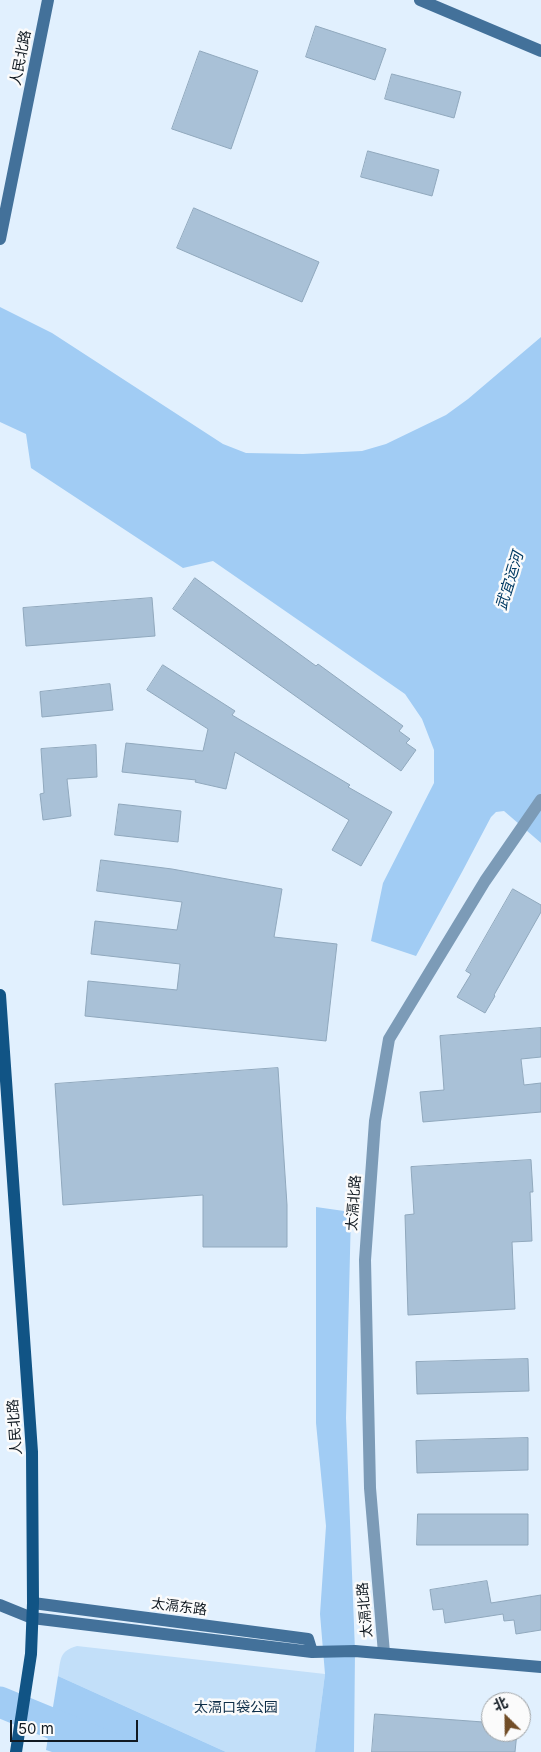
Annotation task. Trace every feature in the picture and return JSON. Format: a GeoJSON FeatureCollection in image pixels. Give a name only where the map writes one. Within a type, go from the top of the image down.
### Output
{"type":"FeatureCollection","features":[{"type":"Feature","properties":{"kind":"main road","name":"人民北路"},"geometry":{"type":"LineString","coordinates":[[0,239],[48,0]]}},
{"type":"Feature","properties":{"kind":"main road"},"geometry":{"type":"LineString","coordinates":[[420,0],[536,49]]}},
{"type":"Feature","properties":{"kind":"main road","name":"人民北路"},"geometry":{"type":"LineString","coordinates":[[0,995],[32,1452],[33,1603],[31,1654],[16,1752]]}},
{"type":"Feature","properties":{"kind":"main road","name":"太滆东路"},"geometry":{"type":"LineString","coordinates":[[33,1603],[308,1639],[312,1652]]}},
{"type":"Feature","properties":{"kind":"main road","name":"太滆东路"},"geometry":{"type":"LineString","coordinates":[[0,1605],[32,1618],[312,1652],[384,1653],[541,1667]]}},
{"type":"Feature","properties":{"kind":"street","name":"太滆北路"},"geometry":{"type":"LineString","coordinates":[[384,1653],[370,1488],[365,1260],[375,1121],[389,1039],[485,881],[541,800]]}},
{"type":"Feature","properties":{"kind":"green space","name":"太滆口袋公园"},"geometry":{"type":"Polygon","coordinates":[[[77,1646],[325,1674],[315,1752],[226,1752],[58,1676],[62,1656],[67,1650],[77,1646]]]}},
{"type":"Feature","properties":{"kind":"water","name":"武宜运河"},"geometry":{"type":"Polygon","coordinates":[[[0,307],[52,333],[223,444],[246,453],[303,454],[362,451],[386,444],[446,415],[468,399],[541,337],[541,843],[504,811],[496,812],[491,817],[416,956],[371,941],[383,883],[434,783],[434,750],[422,719],[405,694],[213,561],[183,568],[31,468],[26,434],[0,422],[0,307]]]}},
{"type":"Feature","properties":{"kind":"water"},"geometry":{"type":"Polygon","coordinates":[[[316,1207],[351,1212],[346,1418],[355,1651],[354,1752],[315,1752],[325,1674],[320,1614],[326,1526],[316,1423],[316,1207]]]}},
{"type":"Feature","properties":{"kind":"water"},"geometry":{"type":"Polygon","coordinates":[[[58,1676],[226,1752],[52,1752],[46,1750],[58,1676]]]}},
{"type":"Feature","properties":{"kind":"building"},"geometry":{"type":"Polygon","coordinates":[[[316,26],[386,49],[375,80],[306,57],[316,26]]]}},
{"type":"Feature","properties":{"kind":"building"},"geometry":{"type":"Polygon","coordinates":[[[200,51],[258,71],[231,149],[172,129],[200,51]]]}},
{"type":"Feature","properties":{"kind":"building"},"geometry":{"type":"Polygon","coordinates":[[[392,74],[461,92],[454,118],[385,99],[392,74]]]}},
{"type":"Feature","properties":{"kind":"building"},"geometry":{"type":"Polygon","coordinates":[[[368,151],[439,170],[432,196],[361,177],[368,151]]]}},
{"type":"Feature","properties":{"kind":"building"},"geometry":{"type":"Polygon","coordinates":[[[194,208],[319,262],[302,302],[177,248],[194,208]]]}},
{"type":"Feature","properties":{"kind":"building"},"geometry":{"type":"Polygon","coordinates":[[[195,578],[316,666],[318,664],[403,726],[399,731],[410,739],[406,743],[416,750],[401,771],[173,609],[195,578]]]}},
{"type":"Feature","properties":{"kind":"building"},"geometry":{"type":"Polygon","coordinates":[[[152,598],[155,636],[26,646],[23,608],[152,598]]]}},
{"type":"Feature","properties":{"kind":"building"},"geometry":{"type":"Polygon","coordinates":[[[163,665],[235,711],[232,715],[392,812],[361,866],[332,850],[349,820],[235,752],[226,789],[195,782],[196,780],[122,772],[126,743],[203,751],[208,729],[147,690],[163,665]]]}},
{"type":"Feature","properties":{"kind":"building"},"geometry":{"type":"Polygon","coordinates":[[[110,684],[113,710],[42,717],[40,692],[110,684]]]}},
{"type":"Feature","properties":{"kind":"building"},"geometry":{"type":"Polygon","coordinates":[[[96,745],[97,777],[67,779],[71,816],[43,820],[40,794],[44,793],[41,749],[96,745]]]}},
{"type":"Feature","properties":{"kind":"building"},"geometry":{"type":"Polygon","coordinates":[[[119,804],[181,811],[178,842],[115,835],[119,804]]]}},
{"type":"Feature","properties":{"kind":"building"},"geometry":{"type":"Polygon","coordinates":[[[101,860],[172,869],[282,889],[274,937],[337,944],[326,1041],[85,1016],[88,981],[177,990],[180,964],[91,954],[95,921],[177,930],[182,902],[97,891],[101,860]]]}},
{"type":"Feature","properties":{"kind":"building"},"geometry":{"type":"Polygon","coordinates":[[[513,889],[541,905],[541,912],[485,1013],[457,997],[471,974],[466,971],[513,889]]]}},
{"type":"Feature","properties":{"kind":"building"},"geometry":{"type":"Polygon","coordinates":[[[541,1028],[541,1057],[521,1059],[524,1085],[541,1083],[541,1112],[423,1122],[420,1092],[444,1090],[440,1036],[541,1028]]]}},
{"type":"Feature","properties":{"kind":"building"},"geometry":{"type":"Polygon","coordinates":[[[278,1068],[287,1205],[287,1247],[203,1247],[203,1195],[63,1205],[55,1084],[278,1068]]]}},
{"type":"Feature","properties":{"kind":"building"},"geometry":{"type":"Polygon","coordinates":[[[531,1160],[533,1192],[530,1192],[532,1241],[512,1242],[515,1309],[408,1315],[405,1215],[414,1214],[411,1167],[531,1160]]]}},
{"type":"Feature","properties":{"kind":"building"},"geometry":{"type":"Polygon","coordinates":[[[528,1359],[529,1391],[417,1394],[416,1362],[528,1359]]]}},
{"type":"Feature","properties":{"kind":"building"},"geometry":{"type":"Polygon","coordinates":[[[528,1438],[528,1470],[417,1473],[416,1441],[528,1438]]]}},
{"type":"Feature","properties":{"kind":"building"},"geometry":{"type":"Polygon","coordinates":[[[418,1514],[528,1514],[528,1545],[417,1545],[418,1514]]]}},
{"type":"Feature","properties":{"kind":"building"},"geometry":{"type":"Polygon","coordinates":[[[487,1581],[491,1603],[541,1595],[541,1630],[516,1634],[514,1620],[504,1621],[503,1614],[445,1623],[443,1609],[433,1610],[430,1590],[487,1581]]]}},
{"type":"Feature","properties":{"kind":"building"},"geometry":{"type":"Polygon","coordinates":[[[375,1714],[481,1722],[481,1742],[516,1742],[515,1752],[372,1752],[375,1714]]]}},
{"type":"Feature","properties":{"kind":"waterway"},"geometry":{"type":"LineString","coordinates":[[0,1702],[121,1752]]}}]}
